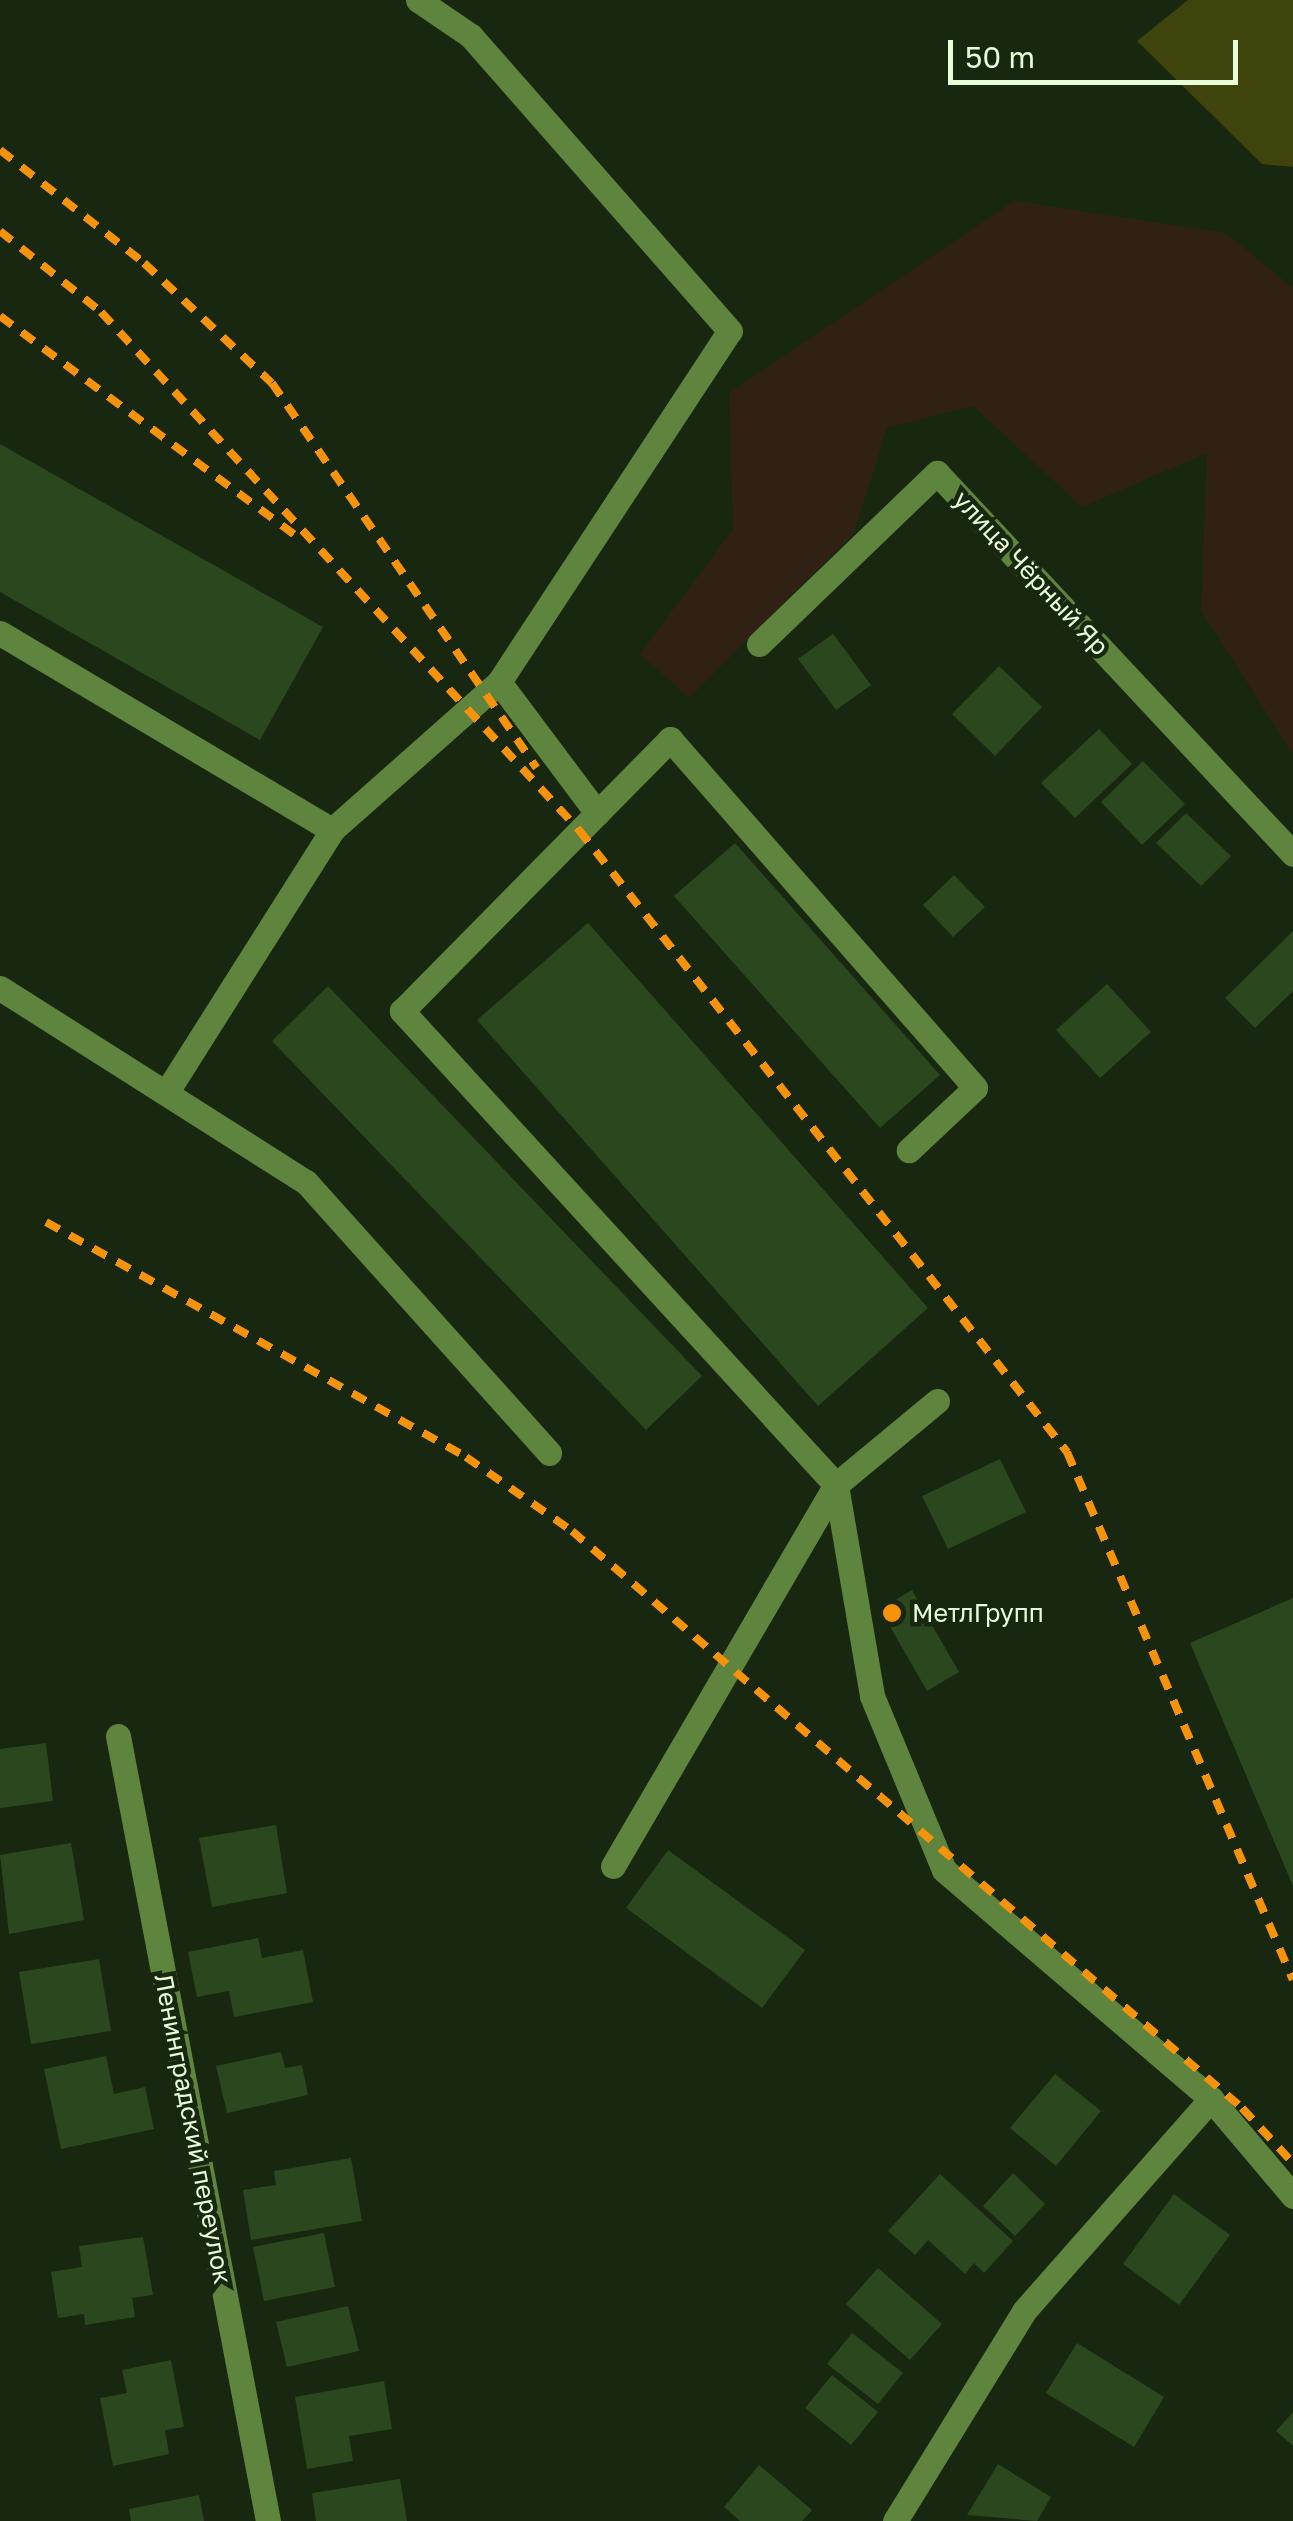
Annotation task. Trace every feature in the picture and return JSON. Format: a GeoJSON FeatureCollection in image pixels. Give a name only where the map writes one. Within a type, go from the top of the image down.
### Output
{"type":"FeatureCollection","features":[{"type":"Feature","properties":{"kind":"street"},"geometry":{"type":"LineString","coordinates":[[166,1093],[332,830],[499,682],[730,331],[471,36],[418,0]]}},
{"type":"Feature","properties":{"kind":"street","name":"улица Чёрный Яр"},"geometry":{"type":"LineString","coordinates":[[759,644],[936,473],[1293,854]]}},
{"type":"Feature","properties":{"kind":"street"},"geometry":{"type":"LineString","coordinates":[[0,633],[332,830]]}},
{"type":"Feature","properties":{"kind":"street"},"geometry":{"type":"LineString","coordinates":[[499,682],[598,813]]}},
{"type":"Feature","properties":{"kind":"street"},"geometry":{"type":"LineString","coordinates":[[909,1150],[975,1088],[670,739],[402,1011],[836,1485],[872,1696],[944,1870],[1211,2099],[1293,2196]]}},
{"type":"Feature","properties":{"kind":"street"},"geometry":{"type":"LineString","coordinates":[[0,988],[306,1182],[550,1454]]}},
{"type":"Feature","properties":{"kind":"street"},"geometry":{"type":"LineString","coordinates":[[613,1866],[836,1485],[937,1401]]}},
{"type":"Feature","properties":{"kind":"street","name":"Ленинградский переулок"},"geometry":{"type":"LineString","coordinates":[[118,1736],[268,2521]]}},
{"type":"Feature","properties":{"kind":"street"},"geometry":{"type":"LineString","coordinates":[[895,2521],[1024,2311],[1211,2099]]}},
{"type":"Feature","properties":{"kind":"shaded area"},"geometry":{"type":"Polygon","coordinates":[[[1188,0],[1293,0],[1293,167],[1262,164],[1137,41],[1188,0]]]}},
{"type":"Feature","properties":{"kind":"shaded area"},"geometry":{"type":"Polygon","coordinates":[[[1014,201],[1226,233],[1293,288],[1293,754],[1201,611],[1207,453],[1082,507],[973,406],[887,428],[854,533],[689,698],[640,654],[733,529],[729,393],[1014,201]]]}},
{"type":"Feature","properties":{"kind":"building"},"geometry":{"type":"Polygon","coordinates":[[[0,444],[323,627],[260,740],[0,592],[0,444]]]}},
{"type":"Feature","properties":{"kind":"building"},"geometry":{"type":"Polygon","coordinates":[[[833,634],[871,685],[836,710],[798,659],[833,634]]]}},
{"type":"Feature","properties":{"kind":"building"},"geometry":{"type":"Polygon","coordinates":[[[999,666],[1042,707],[995,756],[952,714],[999,666]]]}},
{"type":"Feature","properties":{"kind":"building"},"geometry":{"type":"Polygon","coordinates":[[[1099,729],[1132,764],[1075,818],[1041,783],[1099,729]]]}},
{"type":"Feature","properties":{"kind":"building"},"geometry":{"type":"Polygon","coordinates":[[[1143,761],[1185,804],[1142,845],[1101,802],[1143,761]]]}},
{"type":"Feature","properties":{"kind":"building"},"geometry":{"type":"Polygon","coordinates":[[[1186,813],[1231,856],[1201,886],[1156,843],[1186,813]]]}},
{"type":"Feature","properties":{"kind":"building"},"geometry":{"type":"Polygon","coordinates":[[[735,843],[940,1075],[880,1128],[674,896],[735,843]]]}},
{"type":"Feature","properties":{"kind":"building"},"geometry":{"type":"Polygon","coordinates":[[[954,875],[985,907],[953,937],[923,905],[954,875]]]}},
{"type":"Feature","properties":{"kind":"building"},"geometry":{"type":"Polygon","coordinates":[[[588,923],[928,1308],[818,1406],[477,1020],[588,923]]]}},
{"type":"Feature","properties":{"kind":"building"},"geometry":{"type":"Polygon","coordinates":[[[1293,931],[1293,991],[1255,1028],[1225,998],[1293,931]]]}},
{"type":"Feature","properties":{"kind":"building"},"geometry":{"type":"Polygon","coordinates":[[[1107,984],[1151,1032],[1100,1078],[1056,1030],[1107,984]]]}},
{"type":"Feature","properties":{"kind":"building"},"geometry":{"type":"Polygon","coordinates":[[[328,986],[702,1376],[646,1430],[272,1041],[328,986]]]}},
{"type":"Feature","properties":{"kind":"building"},"geometry":{"type":"Polygon","coordinates":[[[1000,1459],[1026,1512],[948,1549],[922,1496],[1000,1459]]]}},
{"type":"Feature","properties":{"kind":"building"},"geometry":{"type":"Polygon","coordinates":[[[912,1590],[959,1672],[927,1691],[880,1609],[912,1590]]]}},
{"type":"Feature","properties":{"kind":"building"},"geometry":{"type":"Polygon","coordinates":[[[1293,1598],[1293,1886],[1190,1643],[1293,1598]]]}},
{"type":"Feature","properties":{"kind":"building"},"geometry":{"type":"Polygon","coordinates":[[[46,1743],[53,1801],[0,1808],[0,1749],[46,1743]]]}},
{"type":"Feature","properties":{"kind":"building"},"geometry":{"type":"Polygon","coordinates":[[[276,1825],[287,1893],[212,1907],[199,1838],[276,1825]]]}},
{"type":"Feature","properties":{"kind":"building"},"geometry":{"type":"Polygon","coordinates":[[[71,1843],[84,1920],[9,1934],[0,1855],[71,1843]]]}},
{"type":"Feature","properties":{"kind":"building"},"geometry":{"type":"Polygon","coordinates":[[[668,1850],[805,1950],[762,2008],[626,1908],[668,1850]]]}},
{"type":"Feature","properties":{"kind":"building"},"geometry":{"type":"Polygon","coordinates":[[[258,1938],[262,1958],[303,1950],[313,2002],[234,2017],[229,1991],[197,1997],[188,1952],[258,1938]]]}},
{"type":"Feature","properties":{"kind":"building"},"geometry":{"type":"Polygon","coordinates":[[[99,1959],[111,2031],[31,2044],[19,1972],[99,1959]]]}},
{"type":"Feature","properties":{"kind":"building"},"geometry":{"type":"Polygon","coordinates":[[[281,2052],[285,2068],[302,2065],[308,2095],[227,2113],[216,2066],[281,2052]]]}},
{"type":"Feature","properties":{"kind":"building"},"geometry":{"type":"Polygon","coordinates":[[[106,2056],[114,2094],[145,2087],[154,2129],[61,2149],[44,2069],[106,2056]]]}},
{"type":"Feature","properties":{"kind":"building"},"geometry":{"type":"Polygon","coordinates":[[[1055,2074],[1101,2111],[1056,2166],[1010,2128],[1055,2074]]]}},
{"type":"Feature","properties":{"kind":"building"},"geometry":{"type":"Polygon","coordinates":[[[351,2158],[362,2221],[251,2240],[243,2190],[276,2185],[274,2171],[351,2158]]]}},
{"type":"Feature","properties":{"kind":"building"},"geometry":{"type":"Polygon","coordinates":[[[1013,2173],[1045,2204],[1015,2236],[983,2206],[1013,2173]]]}},
{"type":"Feature","properties":{"kind":"building"},"geometry":{"type":"Polygon","coordinates":[[[940,2174],[1013,2241],[984,2273],[974,2263],[965,2274],[928,2240],[915,2255],[888,2231],[940,2174]]]}},
{"type":"Feature","properties":{"kind":"building"},"geometry":{"type":"Polygon","coordinates":[[[1174,2194],[1230,2235],[1179,2305],[1123,2264],[1174,2194]]]}},
{"type":"Feature","properties":{"kind":"building"},"geometry":{"type":"Polygon","coordinates":[[[324,2233],[335,2287],[264,2301],[253,2247],[324,2233]]]}},
{"type":"Feature","properties":{"kind":"building"},"geometry":{"type":"Polygon","coordinates":[[[143,2237],[153,2295],[132,2298],[135,2317],[85,2325],[84,2314],[58,2318],[51,2272],[82,2267],[79,2246],[143,2237]]]}},
{"type":"Feature","properties":{"kind":"building"},"geometry":{"type":"Polygon","coordinates":[[[878,2268],[942,2324],[910,2360],[846,2304],[878,2268]]]}},
{"type":"Feature","properties":{"kind":"building"},"geometry":{"type":"Polygon","coordinates":[[[348,2306],[359,2351],[287,2367],[276,2322],[348,2306]]]}},
{"type":"Feature","properties":{"kind":"building"},"geometry":{"type":"Polygon","coordinates":[[[852,2333],[903,2373],[878,2404],[827,2364],[852,2333]]]}},
{"type":"Feature","properties":{"kind":"building"},"geometry":{"type":"Polygon","coordinates":[[[1077,2343],[1164,2397],[1134,2447],[1046,2393],[1077,2343]]]}},
{"type":"Feature","properties":{"kind":"building"},"geometry":{"type":"Polygon","coordinates":[[[171,2360],[184,2427],[165,2430],[169,2454],[113,2466],[100,2398],[127,2393],[122,2370],[171,2360]]]}},
{"type":"Feature","properties":{"kind":"building"},"geometry":{"type":"Polygon","coordinates":[[[832,2375],[878,2412],[851,2445],[805,2408],[832,2375]]]}},
{"type":"Feature","properties":{"kind":"building"},"geometry":{"type":"Polygon","coordinates":[[[384,2381],[392,2429],[349,2436],[353,2461],[307,2469],[295,2397],[384,2381]]]}},
{"type":"Feature","properties":{"kind":"building"},"geometry":{"type":"Polygon","coordinates":[[[1293,2412],[1293,2446],[1276,2431],[1293,2412]]]}},
{"type":"Feature","properties":{"kind":"building"},"geometry":{"type":"Polygon","coordinates":[[[998,2464],[1051,2497],[1037,2521],[967,2515],[998,2464]]]}},
{"type":"Feature","properties":{"kind":"building"},"geometry":{"type":"Polygon","coordinates":[[[759,2465],[812,2510],[802,2521],[740,2521],[724,2507],[759,2465]]]}},
{"type":"Feature","properties":{"kind":"building"},"geometry":{"type":"Polygon","coordinates":[[[400,2479],[407,2521],[316,2521],[312,2493],[400,2479]]]}},
{"type":"Feature","properties":{"kind":"building"},"geometry":{"type":"Polygon","coordinates":[[[199,2495],[204,2521],[131,2521],[129,2509],[199,2495]]]}},
{"type":"Feature","properties":{"kind":"railway"},"geometry":{"type":"LineString","coordinates":[[0,150],[144,263],[272,383],[537,768]]}},
{"type":"Feature","properties":{"kind":"railway"},"geometry":{"type":"LineString","coordinates":[[0,231],[101,312],[579,830],[1067,1452],[1293,1980]]}},
{"type":"Feature","properties":{"kind":"railway"},"geometry":{"type":"LineString","coordinates":[[0,316],[300,539]]}},
{"type":"Feature","properties":{"kind":"railway"},"geometry":{"type":"LineString","coordinates":[[46,1222],[466,1457],[572,1531],[1242,2108],[1293,2163]]}},
{"type":"Feature","properties":{"kind":"place","name":"МетлГрупп"},"geometry":{"type":"Point","coordinates":[892,1613]}}]}
